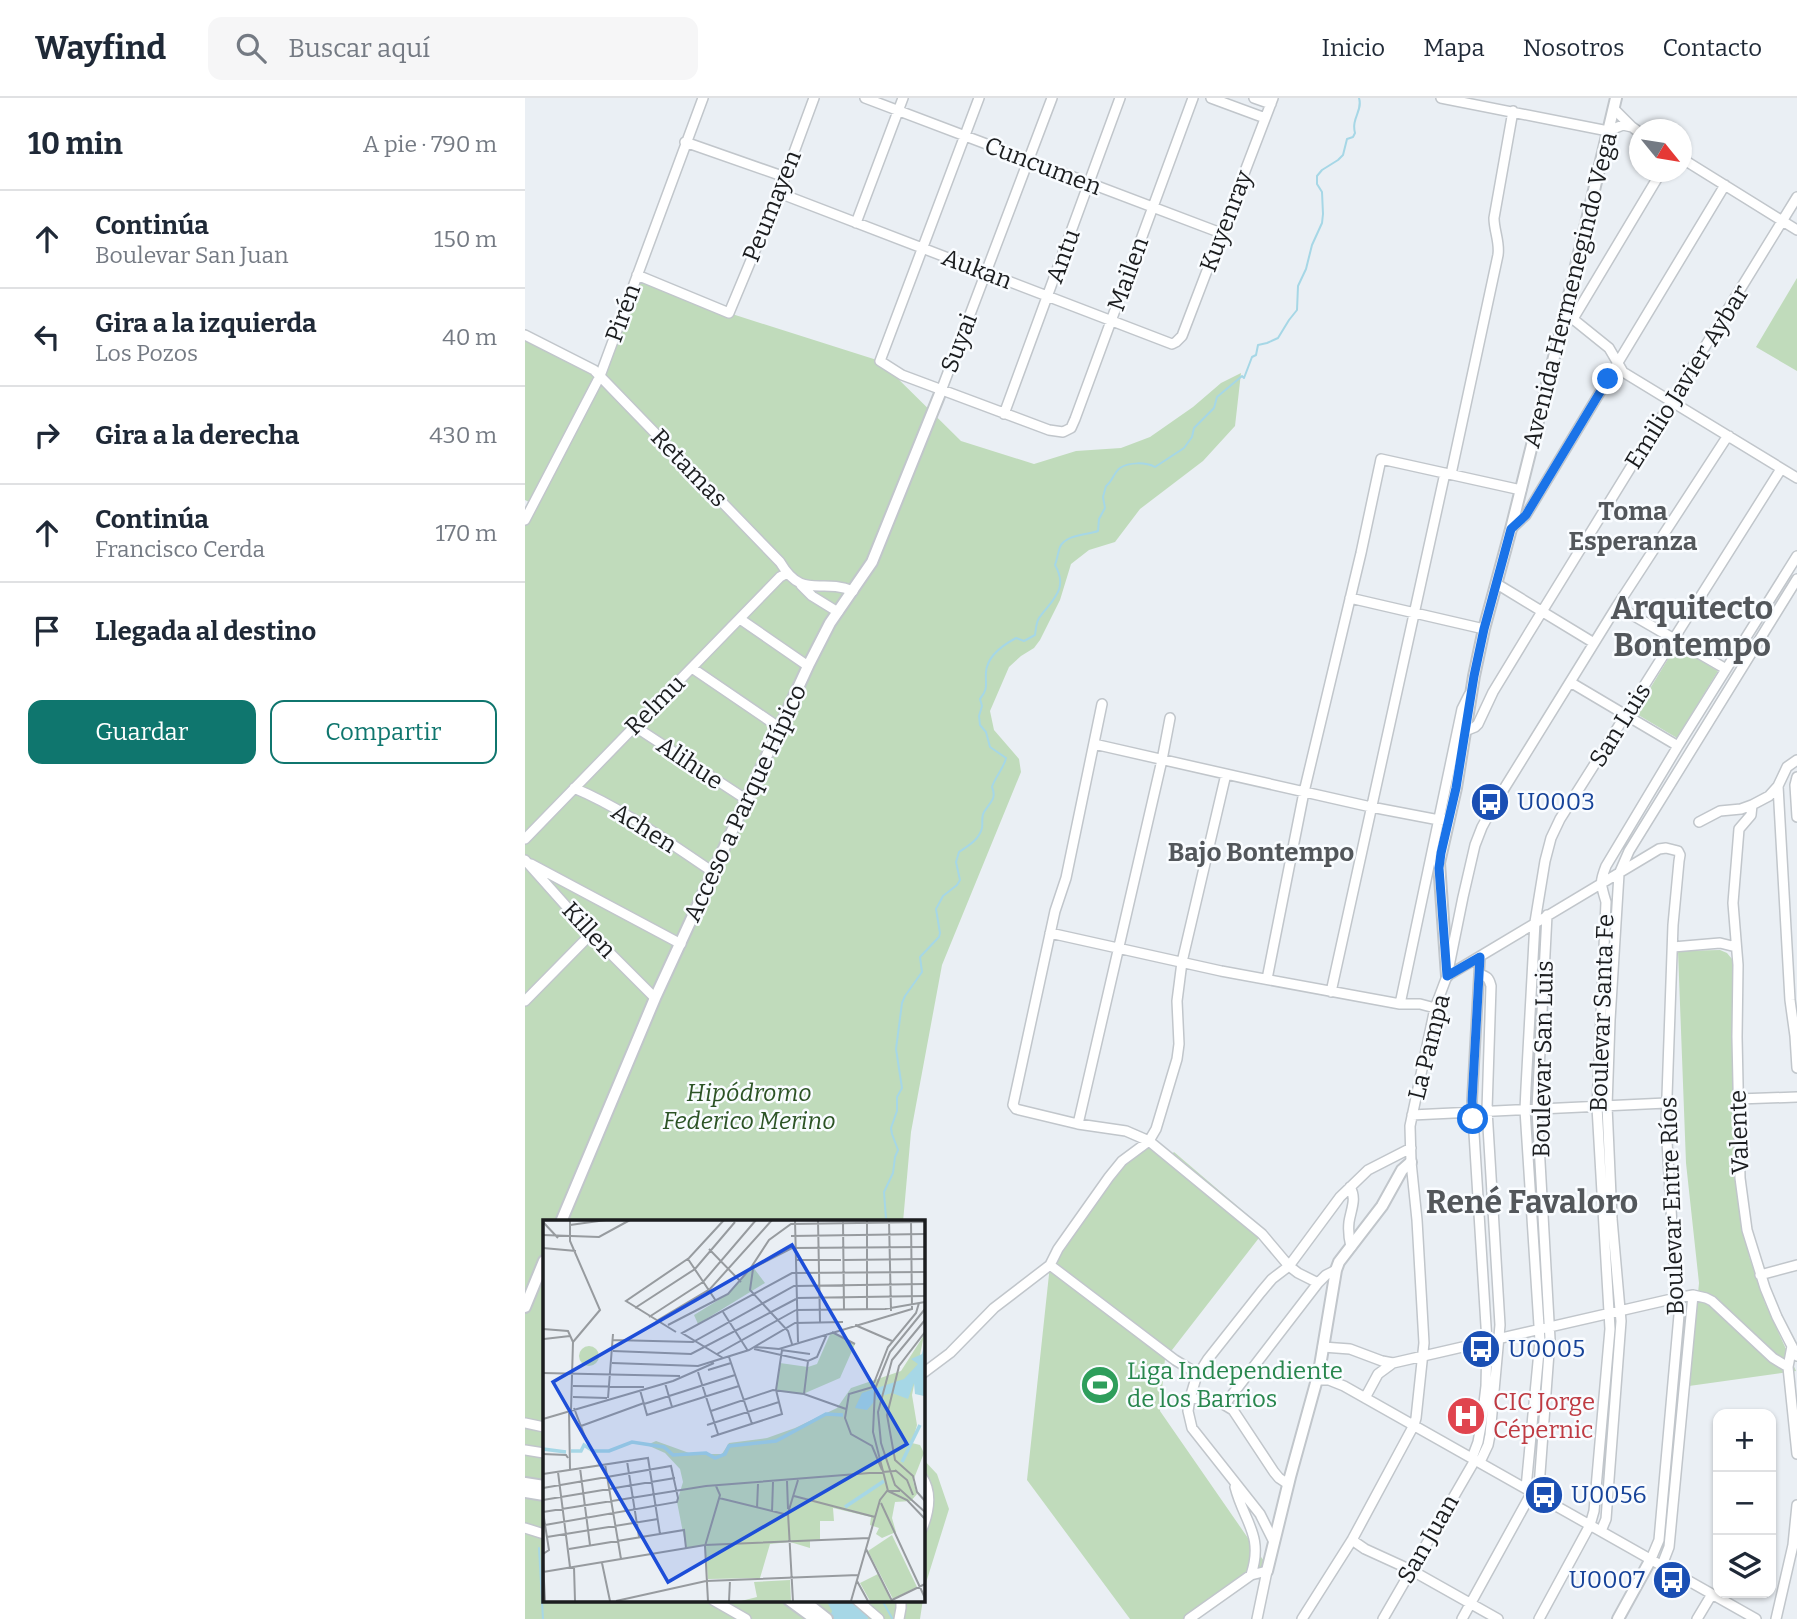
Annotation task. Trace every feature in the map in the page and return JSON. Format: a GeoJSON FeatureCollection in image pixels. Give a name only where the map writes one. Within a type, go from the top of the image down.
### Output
{"type":"FeatureCollection","features":[{"type":"Feature","properties":{"kind":"street","name":"Pirén"},"geometry":{"type":"LineString","coordinates":[[525,520],[600,376],[703,98]]}},
{"type":"Feature","properties":{"kind":"street","name":"Peumayen"},"geometry":{"type":"LineString","coordinates":[[637,275],[729,313],[779,193],[814,98]]}},
{"type":"Feature","properties":{"kind":"street","name":"Cuncumen"},"geometry":{"type":"LineString","coordinates":[[865,98],[1221,233]]}},
{"type":"Feature","properties":{"kind":"street"},"geometry":{"type":"LineString","coordinates":[[856,223],[903,98]]}},
{"type":"Feature","properties":{"kind":"street"},"geometry":{"type":"LineString","coordinates":[[979,98],[880,361],[902,375],[1004,414]]}},
{"type":"Feature","properties":{"kind":"street","name":"Suyai"},"geometry":{"type":"LineString","coordinates":[[941,391],[1052,98]]}},
{"type":"Feature","properties":{"kind":"street","name":"Antu"},"geometry":{"type":"LineString","coordinates":[[1004,414],[1120,98]]}},
{"type":"Feature","properties":{"kind":"street","name":"Mailen"},"geometry":{"type":"LineString","coordinates":[[1004,414],[1049,430],[1063,432],[1071,428],[1193,98]]}},
{"type":"Feature","properties":{"kind":"street"},"geometry":{"type":"LineString","coordinates":[[1211,98],[1265,118]]}},
{"type":"Feature","properties":{"kind":"street"},"geometry":{"type":"LineString","coordinates":[[1254,98],[1272,101]]}},
{"type":"Feature","properties":{"kind":"street"},"geometry":{"type":"LineString","coordinates":[[1441,98],[1608,131],[1623,125],[1629,127]]}},
{"type":"Feature","properties":{"kind":"street","name":"Kuyenray"},"geometry":{"type":"LineString","coordinates":[[1176,342],[1182,336],[1272,101]]}},
{"type":"Feature","properties":{"kind":"street"},"geometry":{"type":"LineString","coordinates":[[1615,103],[1629,120]]}},
{"type":"Feature","properties":{"kind":"street","name":"Avenida Hermenegindo Vega"},"geometry":{"type":"LineString","coordinates":[[1447,976],[1439,868],[1444,819],[1456,788],[1484,629],[1521,490],[1615,103]]}},
{"type":"Feature","properties":{"kind":"street"},"geometry":{"type":"LineString","coordinates":[[1331,992],[1498,255],[1494,218],[1513,111]]}},
{"type":"Feature","properties":{"kind":"street"},"geometry":{"type":"LineString","coordinates":[[685,142],[785,177]]}},
{"type":"Feature","properties":{"kind":"street"},"geometry":{"type":"LineString","coordinates":[[1692,164],[1797,230]]}},
{"type":"Feature","properties":{"kind":"street"},"geometry":{"type":"LineString","coordinates":[[1562,325],[1573,319],[1655,182]]}},
{"type":"Feature","properties":{"kind":"street"},"geometry":{"type":"LineString","coordinates":[[1511,529],[1526,515],[1725,185]]}},
{"type":"Feature","properties":{"kind":"street","name":"Aukan"},"geometry":{"type":"LineString","coordinates":[[779,193],[1171,344],[1176,342]]}},
{"type":"Feature","properties":{"kind":"street","name":"Emilio Javier Aybar"},"geometry":{"type":"LineString","coordinates":[[1465,731],[1478,724],[1493,692],[1542,611],[1797,197]]}},
{"type":"Feature","properties":{"kind":"street"},"geometry":{"type":"LineString","coordinates":[[1573,319],[1609,348],[1623,372],[1797,478]]}},
{"type":"Feature","properties":{"kind":"street","name":"Retamas"},"geometry":{"type":"LineString","coordinates":[[525,335],[594,370],[780,562],[787,573],[812,596],[838,612]]}},
{"type":"Feature","properties":{"kind":"street","name":"Acceso a Parque Hípico"},"geometry":{"type":"LineString","coordinates":[[562,1220],[655,998],[808,666],[830,623],[872,562],[941,391]]}},
{"type":"Feature","properties":{"kind":"street","name":"La Pampa"},"geometry":{"type":"LineString","coordinates":[[1302,1619],[1352,1540],[1414,1425],[1423,1357],[1410,1126],[1435,1008],[1447,976],[1475,845],[1500,795],[1594,643],[1729,436]]}},
{"type":"Feature","properties":{"kind":"street"},"geometry":{"type":"LineString","coordinates":[[1267,979],[1304,792],[1381,458],[1521,490]]}},
{"type":"Feature","properties":{"kind":"street","name":"San Luis"},"geometry":{"type":"LineString","coordinates":[[1535,922],[1545,861],[1560,819],[1781,469]]}},
{"type":"Feature","properties":{"kind":"street","name":"Boulevar Santa Fe"},"geometry":{"type":"LineString","coordinates":[[1539,1619],[1590,1525],[1594,1511],[1604,1412],[1610,1329],[1597,1107],[1606,902],[1600,886],[1607,866],[1678,746],[1797,556]]}},
{"type":"Feature","properties":{"kind":"street","name":"Relmu"},"geometry":{"type":"LineString","coordinates":[[525,839],[787,573]]}},
{"type":"Feature","properties":{"kind":"street","name":"Boulevar Santa Fe"},"geometry":{"type":"LineString","coordinates":[[1601,1531],[1606,1519],[1620,1330],[1607,1106],[1619,874],[1629,851],[1797,579]]}},
{"type":"Feature","properties":{"kind":"street"},"geometry":{"type":"LineString","coordinates":[[799,584],[853,591]]}},
{"type":"Feature","properties":{"kind":"street"},"geometry":{"type":"LineString","coordinates":[[1497,584],[1594,643]]}},
{"type":"Feature","properties":{"kind":"street"},"geometry":{"type":"LineString","coordinates":[[1350,598],[1484,629]]}},
{"type":"Feature","properties":{"kind":"street"},"geometry":{"type":"LineString","coordinates":[[1617,606],[1726,669]]}},
{"type":"Feature","properties":{"kind":"street"},"geometry":{"type":"LineString","coordinates":[[740,619],[808,666]]}},
{"type":"Feature","properties":{"kind":"street"},"geometry":{"type":"LineString","coordinates":[[692,668],[780,728]]}},
{"type":"Feature","properties":{"kind":"street"},"geometry":{"type":"LineString","coordinates":[[1570,682],[1678,746]]}},
{"type":"Feature","properties":{"kind":"street"},"geometry":{"type":"LineString","coordinates":[[1400,1004],[1444,819],[1462,709],[1472,690]]}},
{"type":"Feature","properties":{"kind":"street"},"geometry":{"type":"LineString","coordinates":[[1102,704],[1066,878],[1050,933],[1013,1105],[1016,1109],[1079,1124],[1126,1131],[1149,1141],[1262,1234],[1289,1266],[1318,1283]]}},
{"type":"Feature","properties":{"kind":"street"},"geometry":{"type":"LineString","coordinates":[[1079,1124],[1170,718]]}},
{"type":"Feature","properties":{"kind":"street","name":"Alihue"},"geometry":{"type":"LineString","coordinates":[[634,726],[747,800]]}},
{"type":"Feature","properties":{"kind":"street"},"geometry":{"type":"LineString","coordinates":[[1094,744],[1371,807],[1444,819]]}},
{"type":"Feature","properties":{"kind":"street"},"geometry":{"type":"LineString","coordinates":[[1699,822],[1720,811],[1741,809],[1769,796],[1779,786],[1787,766],[1797,760]]}},
{"type":"Feature","properties":{"kind":"street"},"geometry":{"type":"LineString","coordinates":[[924,1372],[950,1353],[994,1308],[1051,1265],[1058,1249],[1109,1177],[1122,1161],[1149,1141],[1156,1129],[1177,1059],[1177,1002],[1182,962],[1226,774]]}},
{"type":"Feature","properties":{"kind":"street"},"geometry":{"type":"LineString","coordinates":[[1797,777],[1797,817]]}},
{"type":"Feature","properties":{"kind":"street"},"geometry":{"type":"LineString","coordinates":[[1779,786],[1790,1000],[1797,1068]]}},
{"type":"Feature","properties":{"kind":"street","name":"Achen"},"geometry":{"type":"LineString","coordinates":[[573,788],[631,818],[713,872]]}},
{"type":"Feature","properties":{"kind":"street","name":"Valente"},"geometry":{"type":"LineString","coordinates":[[1752,805],[1751,815],[1741,825],[1738,837],[1733,903],[1737,947],[1741,1188],[1748,1230],[1760,1275],[1797,1356]]}},
{"type":"Feature","properties":{"kind":"street","name":"Boulevar Entre Ríos"},"geometry":{"type":"LineString","coordinates":[[1619,874],[1659,849],[1678,851],[1666,1103],[1679,1315],[1657,1562]]}},
{"type":"Feature","properties":{"kind":"street"},"geometry":{"type":"LineString","coordinates":[[526,861],[681,944]]}},
{"type":"Feature","properties":{"kind":"street","name":"Killen"},"geometry":{"type":"LineString","coordinates":[[526,861],[590,934],[655,998]]}},
{"type":"Feature","properties":{"kind":"street"},"geometry":{"type":"LineString","coordinates":[[1447,976],[1619,874]]}},
{"type":"Feature","properties":{"kind":"street","name":"Boulevar San Luis"},"geometry":{"type":"LineString","coordinates":[[1532,1492],[1539,1487],[1550,1326],[1537,1109],[1547,915]]}},
{"type":"Feature","properties":{"kind":"street","name":"Boulevar San Luis"},"geometry":{"type":"LineString","coordinates":[[1532,1492],[1540,1341],[1525,1110],[1535,922]]}},
{"type":"Feature","properties":{"kind":"street"},"geometry":{"type":"LineString","coordinates":[[1050,933],[1331,992],[1435,1008]]}},
{"type":"Feature","properties":{"kind":"street"},"geometry":{"type":"LineString","coordinates":[[525,1001],[590,934]]}},
{"type":"Feature","properties":{"kind":"street"},"geometry":{"type":"LineString","coordinates":[[1673,947],[1720,943],[1737,947]]}},
{"type":"Feature","properties":{"kind":"street"},"geometry":{"type":"LineString","coordinates":[[1475,1460],[1486,1386],[1487,1342],[1473,1112],[1480,957]]}},
{"type":"Feature","properties":{"kind":"street"},"geometry":{"type":"LineString","coordinates":[[1475,1460],[1490,1435],[1500,1339],[1487,1110],[1491,986],[1486,975],[1479,974]]}},
{"type":"Feature","properties":{"kind":"street"},"geometry":{"type":"LineString","coordinates":[[1738,1099],[1797,1097]]}},
{"type":"Feature","properties":{"kind":"street"},"geometry":{"type":"LineString","coordinates":[[1412,1115],[1666,1103]]}},
{"type":"Feature","properties":{"kind":"street"},"geometry":{"type":"LineString","coordinates":[[1274,1542],[1260,1514],[1192,1428],[1188,1411],[1198,1374],[1261,1292],[1289,1266],[1340,1197],[1368,1170],[1411,1148]]}},
{"type":"Feature","properties":{"kind":"street"},"geometry":{"type":"LineString","coordinates":[[1257,1619],[1288,1484],[1317,1380],[1336,1270],[1339,1262],[1382,1206],[1402,1170],[1411,1162]]}},
{"type":"Feature","properties":{"kind":"street"},"geometry":{"type":"LineString","coordinates":[[1350,1187],[1354,1193],[1348,1233],[1351,1247]]}},
{"type":"Feature","properties":{"kind":"street"},"geometry":{"type":"LineString","coordinates":[[525,1307],[543,1263]]}},
{"type":"Feature","properties":{"kind":"street"},"geometry":{"type":"LineString","coordinates":[[1051,1265],[1198,1374]]}},
{"type":"Feature","properties":{"kind":"street"},"geometry":{"type":"LineString","coordinates":[[1760,1275],[1797,1265]]}},
{"type":"Feature","properties":{"kind":"street"},"geometry":{"type":"LineString","coordinates":[[1225,1404],[1318,1283],[1336,1270]]}},
{"type":"Feature","properties":{"kind":"street"},"geometry":{"type":"LineString","coordinates":[[1323,1348],[1350,1349],[1393,1363],[1693,1295],[1712,1301],[1778,1362],[1788,1367]]}},
{"type":"Feature","properties":{"kind":"street","name":"Boulevar Entre Ríos"},"geometry":{"type":"LineString","coordinates":[[1657,1562],[1669,1547],[1693,1295]]}},
{"type":"Feature","properties":{"kind":"street"},"geometry":{"type":"LineString","coordinates":[[1792,1346],[1788,1367],[1797,1454]]}},
{"type":"Feature","properties":{"kind":"street"},"geometry":{"type":"LineString","coordinates":[[1365,1398],[1378,1374],[1393,1363]]}},
{"type":"Feature","properties":{"kind":"street"},"geometry":{"type":"LineString","coordinates":[[1317,1380],[1329,1380],[1344,1386],[1756,1619]]}},
{"type":"Feature","properties":{"kind":"street"},"geometry":{"type":"LineString","coordinates":[[1190,1398],[1218,1401],[1233,1410],[1274,1472],[1288,1484]]}},
{"type":"Feature","properties":{"kind":"street"},"geometry":{"type":"LineString","coordinates":[[525,1423],[543,1427]]}},
{"type":"Feature","properties":{"kind":"street"},"geometry":{"type":"LineString","coordinates":[[525,1450],[543,1453]]}},
{"type":"Feature","properties":{"kind":"street","name":"San Juan"},"geometry":{"type":"LineString","coordinates":[[1383,1619],[1475,1460]]}},
{"type":"Feature","properties":{"kind":"street"},"geometry":{"type":"LineString","coordinates":[[924,1480],[929,1495],[924,1522]]}},
{"type":"Feature","properties":{"kind":"street"},"geometry":{"type":"LineString","coordinates":[[1234,1482],[1255,1540],[1251,1575]]}},
{"type":"Feature","properties":{"kind":"street"},"geometry":{"type":"LineString","coordinates":[[525,1483],[543,1486]]}},
{"type":"Feature","properties":{"kind":"street"},"geometry":{"type":"LineString","coordinates":[[525,1492],[543,1495]]}},
{"type":"Feature","properties":{"kind":"street"},"geometry":{"type":"LineString","coordinates":[[1462,1619],[1532,1492]]}},
{"type":"Feature","properties":{"kind":"street"},"geometry":{"type":"LineString","coordinates":[[1788,1619],[1778,1615],[1793,1545],[1797,1505]]}},
{"type":"Feature","properties":{"kind":"street"},"geometry":{"type":"LineString","coordinates":[[525,1528],[543,1534]]}},
{"type":"Feature","properties":{"kind":"street"},"geometry":{"type":"LineString","coordinates":[[1352,1540],[1499,1619]]}},
{"type":"Feature","properties":{"kind":"street"},"geometry":{"type":"LineString","coordinates":[[1618,1619],[1657,1562]]}},
{"type":"Feature","properties":{"kind":"street"},"geometry":{"type":"LineString","coordinates":[[1189,1619],[1251,1575],[1267,1571]]}},
{"type":"Feature","properties":{"kind":"street"},"geometry":{"type":"LineString","coordinates":[[1697,1619],[1712,1594]]}},
{"type":"Feature","properties":{"kind":"street"},"geometry":{"type":"LineString","coordinates":[[716,1602],[746,1619]]}},
{"type":"Feature","properties":{"kind":"street"},"geometry":{"type":"LineString","coordinates":[[792,1602],[815,1619]]}},
{"type":"Feature","properties":{"kind":"street"},"geometry":{"type":"LineString","coordinates":[[806,1602],[827,1619]]}},
{"type":"Feature","properties":{"kind":"street"},"geometry":{"type":"LineString","coordinates":[[859,1602],[879,1619]]}},
{"type":"Feature","properties":{"kind":"green space","name":"Hipódromo Federico Merino"},"geometry":{"type":"Polygon","coordinates":[[[637,275],[729,313],[880,361],[961,441],[1034,464],[1076,451],[1121,448],[1150,437],[1193,407],[1221,383],[1241,373],[1235,426],[1203,461],[1140,509],[1115,542],[1089,550],[1071,564],[1060,600],[1040,640],[1009,667],[990,711],[994,730],[1019,759],[1021,772],[942,965],[911,1132],[903,1220],[543,1220],[543,1602],[923,1602],[920,1619],[525,1619],[525,520],[533,504],[525,500],[525,335],[600,375],[637,275]]]}},
{"type":"Feature","properties":{"kind":"green space"},"geometry":{"type":"Polygon","coordinates":[[[1797,278],[1797,371],[1756,347],[1797,278]]]}},
{"type":"Feature","properties":{"kind":"green space"},"geometry":{"type":"Polygon","coordinates":[[[1676,646],[1718,671],[1677,738],[1635,713],[1676,646]]]}},
{"type":"Feature","properties":{"kind":"green space"},"geometry":{"type":"Polygon","coordinates":[[[1720,950],[1732,959],[1737,1175],[1749,1256],[1765,1303],[1796,1371],[1689,1386],[1699,1283],[1686,1163],[1678,951],[1720,950]]]}},
{"type":"Feature","properties":{"kind":"green space","name":"Liga Independiente de los Barrios"},"geometry":{"type":"Polygon","coordinates":[[[1149,1141],[1169,1157],[1174,1152],[1263,1228],[1260,1232],[1262,1234],[1165,1359],[1160,1411],[1268,1567],[1189,1619],[1130,1619],[1027,1480],[1050,1265],[1109,1177],[1149,1141]]]}},
{"type":"Feature","properties":{"kind":"green space"},"geometry":{"type":"Polygon","coordinates":[[[924,1460],[937,1474],[949,1509],[924,1593],[924,1460]]]}},
{"type":"Feature","properties":{"kind":"water"},"geometry":{"type":"Polygon","coordinates":[[[827,1602],[869,1602],[868,1619],[829,1619],[832,1611],[827,1602]]]}},
{"type":"Feature","properties":{"kind":"waterway"},"geometry":{"type":"LineString","coordinates":[[886,1220],[884,1192],[893,1173],[898,1150],[891,1128],[897,1111],[897,1097],[902,1088],[896,1049],[902,1003],[922,972],[920,957],[939,937],[936,909],[943,896],[960,880],[956,862],[959,852],[981,832],[983,814],[993,798],[992,787],[1006,758],[990,747],[986,732],[980,725],[980,699],[986,689],[987,667],[993,656],[1006,644],[1016,638],[1024,641],[1035,635],[1039,618],[1060,588],[1059,573],[1055,565],[1060,547],[1072,537],[1098,531],[1099,519],[1105,508],[1103,497],[1106,486],[1118,470],[1133,464],[1155,467],[1184,448],[1192,437],[1194,428],[1214,408],[1217,397],[1242,376],[1244,378],[1258,345],[1278,338],[1297,310],[1298,286],[1322,223],[1322,192],[1317,184],[1317,176],[1343,155],[1347,139],[1353,137],[1359,98]]}},
{"type":"Feature","properties":{"kind":"waterway"},"geometry":{"type":"LineString","coordinates":[[539,1548],[543,1619]]}},
{"type":"Feature","properties":{"kind":"waterway"},"geometry":{"type":"LineString","coordinates":[[883,1602],[892,1618]]}},
{"type":"Feature","properties":{"kind":"place","name":"U0003"},"geometry":{"type":"Point","coordinates":[1490,802]}},
{"type":"Feature","properties":{"kind":"place","name":"U0005"},"geometry":{"type":"Point","coordinates":[1481,1349]}},
{"type":"Feature","properties":{"kind":"place","name":"Liga Independiente de los Barrios"},"geometry":{"type":"Point","coordinates":[1100,1385]}},
{"type":"Feature","properties":{"kind":"place","name":"CIC Jorge Cépernic"},"geometry":{"type":"Point","coordinates":[1466,1416]}},
{"type":"Feature","properties":{"kind":"place","name":"U0056"},"geometry":{"type":"Point","coordinates":[1544,1495]}},
{"type":"Feature","properties":{"kind":"place","name":"U0007"},"geometry":{"type":"Point","coordinates":[1672,1580]}},
{"type":"Feature","properties":{"kind":"district","name":"Toma Esperanza"},"geometry":{"type":"Point","coordinates":[1633,526]}},
{"type":"Feature","properties":{"kind":"district","name":"Arquitecto Bontempo"},"geometry":{"type":"Point","coordinates":[1692,626]}},
{"type":"Feature","properties":{"kind":"district","name":"Bajo Bontempo"},"geometry":{"type":"Point","coordinates":[1261,852]}},
{"type":"Feature","properties":{"kind":"district","name":"René Favaloro"},"geometry":{"type":"Point","coordinates":[1532,1202]}},
{"type":"Feature","properties":{"kind":"route"},"geometry":{"type":"LineString","coordinates":[[1473,1119],[1480,957],[1447,976],[1439,868],[1441,853],[1456,788],[1484,629],[1511,529],[1526,515],[1608,379]]}}]}
